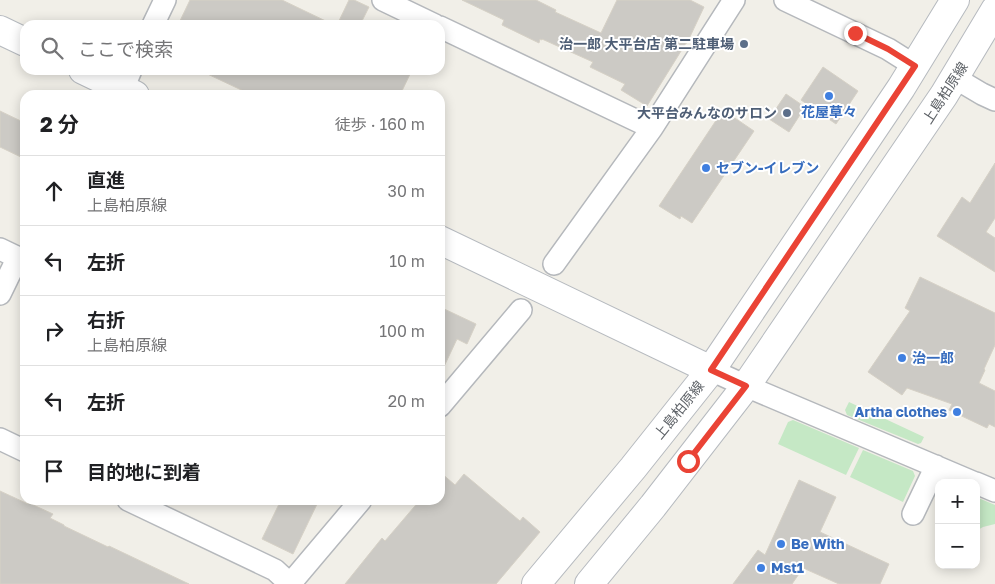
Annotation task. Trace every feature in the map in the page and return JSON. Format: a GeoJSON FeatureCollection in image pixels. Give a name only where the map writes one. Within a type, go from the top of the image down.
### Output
{"type":"FeatureCollection","features":[{"type":"Feature","properties":{"kind":"street"},"geometry":{"type":"LineString","coordinates":[[155,20],[165,0]]}},
{"type":"Feature","properties":{"kind":"street"},"geometry":{"type":"LineString","coordinates":[[383,0],[425,20]]}},
{"type":"Feature","properties":{"kind":"street"},"geometry":{"type":"LineString","coordinates":[[554,264],[652,128],[734,0]]}},
{"type":"Feature","properties":{"kind":"street"},"geometry":{"type":"LineString","coordinates":[[785,0],[888,49],[915,66]]}},
{"type":"Feature","properties":{"kind":"street","name":"上島柏原線"},"geometry":{"type":"LineString","coordinates":[[536,584],[633,468],[711,370],[915,66],[955,0]]}},
{"type":"Feature","properties":{"kind":"street","name":"上島柏原線"},"geometry":{"type":"LineString","coordinates":[[589,584],[746,386],[944,95],[995,10]]}},
{"type":"Feature","properties":{"kind":"street"},"geometry":{"type":"LineString","coordinates":[[445,29],[652,128]]}},
{"type":"Feature","properties":{"kind":"street"},"geometry":{"type":"LineString","coordinates":[[0,30],[20,40]]}},
{"type":"Feature","properties":{"kind":"street"},"geometry":{"type":"LineString","coordinates":[[96,75],[127,87]]}},
{"type":"Feature","properties":{"kind":"street"},"geometry":{"type":"LineString","coordinates":[[955,78],[995,100]]}},
{"type":"Feature","properties":{"kind":"street"},"geometry":{"type":"LineString","coordinates":[[445,242],[746,386],[967,479]]}},
{"type":"Feature","properties":{"kind":"street"},"geometry":{"type":"LineString","coordinates":[[0,294],[14,256]]}},
{"type":"Feature","properties":{"kind":"street"},"geometry":{"type":"LineString","coordinates":[[445,400],[521,310]]}},
{"type":"Feature","properties":{"kind":"street"},"geometry":{"type":"LineString","coordinates":[[0,439],[20,449]]}},
{"type":"Feature","properties":{"kind":"street"},"geometry":{"type":"LineString","coordinates":[[914,514],[936,466]]}},
{"type":"Feature","properties":{"kind":"street"},"geometry":{"type":"LineString","coordinates":[[980,485],[995,491]]}},
{"type":"Feature","properties":{"kind":"street"},"geometry":{"type":"LineString","coordinates":[[138,505],[275,570],[290,584],[357,505]]}},
{"type":"Feature","properties":{"kind":"green space"},"geometry":{"type":"Polygon","coordinates":[[[849,402],[924,437],[921,443],[918,444],[847,415],[845,410],[849,402]]]}},
{"type":"Feature","properties":{"kind":"green space"},"geometry":{"type":"Polygon","coordinates":[[[793,420],[859,448],[846,475],[778,444],[788,422],[793,420]]]}},
{"type":"Feature","properties":{"kind":"green space"},"geometry":{"type":"Polygon","coordinates":[[[863,450],[913,471],[915,476],[903,502],[850,477],[863,450]]]}},
{"type":"Feature","properties":{"kind":"green space"},"geometry":{"type":"Polygon","coordinates":[[[980,499],[995,505],[995,524],[980,529],[980,499]]]}},
{"type":"Feature","properties":{"kind":"building"},"geometry":{"type":"Polygon","coordinates":[[[190,0],[282,0],[324,20],[180,20],[190,0]]]}},
{"type":"Feature","properties":{"kind":"building"},"geometry":{"type":"Polygon","coordinates":[[[349,0],[354,0],[369,7],[362,20],[339,20],[349,0]]]}},
{"type":"Feature","properties":{"kind":"building"},"geometry":{"type":"Polygon","coordinates":[[[462,0],[536,0],[556,10],[555,12],[601,33],[617,0],[690,0],[704,7],[687,43],[647,106],[621,90],[625,84],[590,67],[593,62],[542,39],[540,39],[539,43],[502,25],[504,20],[462,0]]]}},
{"type":"Feature","properties":{"kind":"building","name":"花屋草々"},"geometry":{"type":"Polygon","coordinates":[[[823,67],[858,91],[836,124],[801,100],[823,67]]]}},
{"type":"Feature","properties":{"kind":"building"},"geometry":{"type":"Polygon","coordinates":[[[210,75],[410,75],[402,90],[241,90],[210,75]]]}},
{"type":"Feature","properties":{"kind":"building","name":"大平台みんなのサロン"},"geometry":{"type":"Polygon","coordinates":[[[786,94],[805,107],[789,132],[769,119],[786,94]]]}},
{"type":"Feature","properties":{"kind":"building","name":"セブン-イレブン"},"geometry":{"type":"Polygon","coordinates":[[[723,110],[754,131],[692,223],[681,216],[680,219],[659,206],[723,110]]]}},
{"type":"Feature","properties":{"kind":"building"},"geometry":{"type":"Polygon","coordinates":[[[0,111],[20,121],[20,157],[0,147],[0,111]]]}},
{"type":"Feature","properties":{"kind":"building"},"geometry":{"type":"Polygon","coordinates":[[[995,163],[995,218],[986,232],[995,238],[995,272],[937,236],[962,197],[970,203],[995,163]]]}},
{"type":"Feature","properties":{"kind":"building"},"geometry":{"type":"Polygon","coordinates":[[[920,277],[995,313],[995,345],[979,383],[995,391],[995,427],[989,424],[987,428],[949,410],[952,404],[907,388],[902,395],[868,372],[910,311],[905,308],[920,277]]]}},
{"type":"Feature","properties":{"kind":"building"},"geometry":{"type":"Polygon","coordinates":[[[445,309],[476,324],[467,344],[457,339],[445,364],[445,309]]]}},
{"type":"Feature","properties":{"kind":"building"},"geometry":{"type":"Polygon","coordinates":[[[464,474],[520,521],[523,517],[540,532],[496,584],[345,584],[382,538],[385,541],[416,505],[445,505],[445,476],[455,485],[464,474]]]}},
{"type":"Feature","properties":{"kind":"building"},"geometry":{"type":"Polygon","coordinates":[[[799,480],[836,497],[820,532],[889,564],[880,584],[839,584],[803,568],[792,584],[733,584],[758,550],[765,555],[799,480]]]}},
{"type":"Feature","properties":{"kind":"building"},"geometry":{"type":"Polygon","coordinates":[[[0,491],[20,500],[20,505],[33,505],[53,514],[50,518],[64,526],[189,584],[0,584],[0,491]]]}},
{"type":"Feature","properties":{"kind":"building"},"geometry":{"type":"Polygon","coordinates":[[[279,505],[317,505],[293,554],[262,539],[279,505]]]}},
{"type":"Feature","properties":{"kind":"place","name":"治一郎 大平台店 第二駐車場"},"geometry":{"type":"Point","coordinates":[744,44]}},
{"type":"Feature","properties":{"kind":"place","name":"花屋草々"},"geometry":{"type":"Point","coordinates":[829,96]}},
{"type":"Feature","properties":{"kind":"place","name":"大平台みんなのサロン"},"geometry":{"type":"Point","coordinates":[787,113]}},
{"type":"Feature","properties":{"kind":"place","name":"セブン-イレブン"},"geometry":{"type":"Point","coordinates":[706,168]}},
{"type":"Feature","properties":{"kind":"place","name":"治一郎"},"geometry":{"type":"Point","coordinates":[902,358]}},
{"type":"Feature","properties":{"kind":"place","name":"Artha clothes"},"geometry":{"type":"Point","coordinates":[957,412]}},
{"type":"Feature","properties":{"kind":"place","name":"Be With"},"geometry":{"type":"Point","coordinates":[781,544]}},
{"type":"Feature","properties":{"kind":"place","name":"Mst1"},"geometry":{"type":"Point","coordinates":[761,568]}},
{"type":"Feature","properties":{"kind":"route"},"geometry":{"type":"LineString","coordinates":[[688,461],[746,386],[711,370],[915,66],[888,49],[855,33]]}}]}
